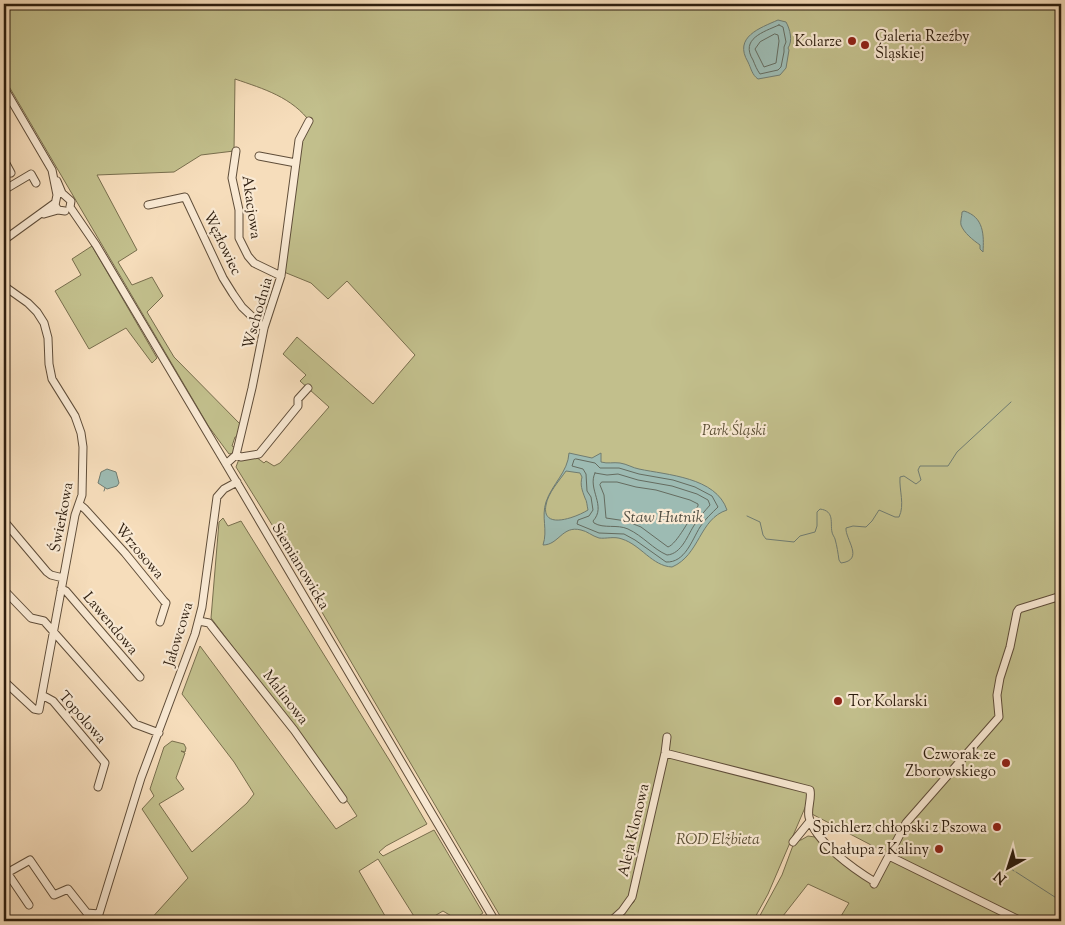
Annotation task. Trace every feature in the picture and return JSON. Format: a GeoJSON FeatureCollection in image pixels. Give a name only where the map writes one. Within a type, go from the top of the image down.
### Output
{"type":"FeatureCollection","features":[{"type":"Feature","properties":{"kind":"street","name":"Siemianowicka"},"geometry":{"type":"LineString","coordinates":[[4,88],[50,167],[61,204],[96,244],[495,921]]}},
{"type":"Feature","properties":{"kind":"street","name":"Wschodnia"},"geometry":{"type":"LineString","coordinates":[[236,455],[264,328],[281,276],[299,140],[310,121]]}},
{"type":"Feature","properties":{"kind":"street","name":"Akacjowa"},"geometry":{"type":"LineString","coordinates":[[236,151],[232,178],[239,210],[239,238],[248,256],[254,263],[281,276]]}},
{"type":"Feature","properties":{"kind":"street"},"geometry":{"type":"LineString","coordinates":[[259,156],[296,163]]}},
{"type":"Feature","properties":{"kind":"street"},"geometry":{"type":"LineString","coordinates":[[4,160],[11,173]]}},
{"type":"Feature","properties":{"kind":"street"},"geometry":{"type":"LineString","coordinates":[[4,190],[31,174],[36,183]]}},
{"type":"Feature","properties":{"kind":"street","name":"Węzłowiec"},"geometry":{"type":"LineString","coordinates":[[148,205],[183,196],[186,198],[228,286],[239,302],[264,328]]}},
{"type":"Feature","properties":{"kind":"street"},"geometry":{"type":"LineString","coordinates":[[4,240],[41,214],[42,211],[61,204]]}},
{"type":"Feature","properties":{"kind":"street","name":"Świerkowa"},"geometry":{"type":"LineString","coordinates":[[4,286],[33,308],[41,317],[49,342],[49,364],[52,379],[74,416],[81,433],[83,447],[82,495],[75,514],[38,710],[34,709],[4,681]]}},
{"type":"Feature","properties":{"kind":"street"},"geometry":{"type":"LineString","coordinates":[[226,464],[236,455],[241,457],[259,454],[298,406],[298,399],[308,388]]}},
{"type":"Feature","properties":{"kind":"street","name":"Jałowcowa"},"geometry":{"type":"LineString","coordinates":[[5,870],[30,860],[54,894],[68,888],[86,914],[99,914],[140,782],[199,621],[216,500],[220,492],[237,482]]}},
{"type":"Feature","properties":{"kind":"street","name":"Wrzosowa"},"geometry":{"type":"LineString","coordinates":[[79,504],[125,553],[166,603],[160,622]]}},
{"type":"Feature","properties":{"kind":"street"},"geometry":{"type":"LineString","coordinates":[[4,521],[47,572],[63,578]]}},
{"type":"Feature","properties":{"kind":"street","name":"Lawendowa"},"geometry":{"type":"LineString","coordinates":[[61,589],[66,591],[140,677]]}},
{"type":"Feature","properties":{"kind":"street"},"geometry":{"type":"LineString","coordinates":[[4,590],[31,618],[44,621],[135,724],[159,733]]}},
{"type":"Feature","properties":{"kind":"street"},"geometry":{"type":"LineString","coordinates":[[665,753],[807,789],[811,793],[808,808],[810,821],[824,841],[845,861],[875,883],[906,824],[999,717],[997,695],[1000,678],[1019,609],[1061,596]]}},
{"type":"Feature","properties":{"kind":"street","name":"Malinowa"},"geometry":{"type":"LineString","coordinates":[[199,621],[210,624],[294,730],[343,800]]}},
{"type":"Feature","properties":{"kind":"street","name":"Topolowa"},"geometry":{"type":"LineString","coordinates":[[42,695],[53,701],[106,763],[98,787]]}},
{"type":"Feature","properties":{"kind":"street","name":"Aleja Klonowa"},"geometry":{"type":"LineString","coordinates":[[611,921],[622,911],[632,897],[667,738]]}},
{"type":"Feature","properties":{"kind":"street"},"geometry":{"type":"LineString","coordinates":[[793,842],[810,821]]}},
{"type":"Feature","properties":{"kind":"street"},"geometry":{"type":"LineString","coordinates":[[889,856],[1021,921]]}},
{"type":"Feature","properties":{"kind":"street"},"geometry":{"type":"LineString","coordinates":[[5,870],[29,905]]}},
{"type":"Feature","properties":{"kind":"green space","name":"Park Śląski"},"geometry":{"type":"Polygon","coordinates":[[[4,4],[1061,4],[1061,921],[1025,921],[892,856],[810,813],[812,792],[667,752],[630,896],[623,906],[606,921],[503,921],[274,528],[236,467],[239,459],[256,457],[264,463],[266,461],[274,466],[280,463],[329,407],[300,381],[306,375],[283,354],[297,337],[373,404],[415,355],[347,281],[328,299],[311,283],[284,272],[301,142],[311,123],[286,100],[267,90],[235,79],[234,151],[201,155],[174,172],[97,175],[137,250],[118,262],[132,285],[152,277],[163,296],[147,312],[174,357],[242,426],[239,437],[235,437],[232,446],[236,448],[234,453],[229,454],[209,427],[4,78],[4,4]]]}},
{"type":"Feature","properties":{"kind":"green space"},"geometry":{"type":"Polygon","coordinates":[[[92,246],[157,358],[152,363],[126,328],[89,349],[55,291],[81,275],[72,259],[92,246]]]}},
{"type":"Feature","properties":{"kind":"green space"},"geometry":{"type":"Polygon","coordinates":[[[223,518],[228,526],[241,521],[427,824],[386,846],[379,852],[383,856],[434,830],[483,913],[477,917],[463,920],[443,911],[426,921],[417,921],[378,859],[359,871],[388,921],[149,921],[188,878],[142,809],[154,796],[150,789],[164,747],[172,741],[184,744],[186,748],[185,752],[181,751],[185,753],[176,778],[184,789],[159,804],[192,852],[247,803],[254,794],[234,762],[182,694],[200,646],[336,829],[357,816],[328,772],[211,618],[219,522],[223,518]]]}},
{"type":"Feature","properties":{"kind":"green space","name":"ROD Elżbieta"},"geometry":{"type":"Polygon","coordinates":[[[667,754],[806,789],[810,796],[768,894],[753,921],[615,921],[634,902],[667,754]]]}},
{"type":"Feature","properties":{"kind":"green space"},"geometry":{"type":"Polygon","coordinates":[[[808,836],[815,837],[823,842],[874,883],[889,859],[1017,921],[838,921],[849,903],[808,884],[779,921],[757,921],[782,875],[795,840],[801,840],[808,836]]]}},
{"type":"Feature","properties":{"kind":"water"},"geometry":{"type":"Polygon","coordinates":[[[778,20],[786,22],[789,28],[790,45],[786,68],[780,75],[758,79],[754,76],[744,53],[746,40],[757,30],[778,20]]]}},
{"type":"Feature","properties":{"kind":"water"},"geometry":{"type":"Polygon","coordinates":[[[962,212],[971,214],[979,222],[983,233],[983,252],[980,249],[980,245],[966,234],[962,228],[962,212]]]}},
{"type":"Feature","properties":{"kind":"water","name":"Staw Hutnik"},"geometry":{"type":"Polygon","coordinates":[[[569,453],[592,458],[601,453],[601,462],[623,464],[689,479],[713,491],[721,499],[727,510],[711,521],[688,554],[672,567],[658,563],[622,539],[599,538],[581,530],[569,530],[553,542],[543,545],[546,502],[552,489],[563,472],[569,453]],[[566,471],[554,487],[546,505],[546,513],[549,518],[561,520],[588,510],[580,473],[566,471]]]}},
{"type":"Feature","properties":{"kind":"water"},"geometry":{"type":"Polygon","coordinates":[[[107,469],[116,472],[119,483],[117,486],[107,489],[98,483],[101,472],[107,469]]]}},
{"type":"Feature","properties":{"kind":"waterway"},"geometry":{"type":"LineString","coordinates":[[747,516],[760,522],[766,539],[794,542],[800,536],[815,532],[817,512],[820,509],[825,510],[831,518],[832,533],[835,538],[839,560],[841,563],[848,561],[852,558],[853,554],[846,528],[853,526],[866,527],[879,510],[899,517],[902,502],[900,477],[904,476],[916,484],[921,480],[918,470],[920,466],[948,466],[957,452],[1011,402]]}},
{"type":"Feature","properties":{"kind":"waterway"},"geometry":{"type":"LineString","coordinates":[[1007,866],[1014,871]]}},
{"type":"Feature","properties":{"kind":"waterway"},"geometry":{"type":"LineString","coordinates":[[1016,872],[1061,901]]}},
{"type":"Feature","properties":{"kind":"place","name":"Kolarze"},"geometry":{"type":"Point","coordinates":[852,41]}},
{"type":"Feature","properties":{"kind":"place","name":"Galeria Rzeźby Śląskiej"},"geometry":{"type":"Point","coordinates":[865,45]}},
{"type":"Feature","properties":{"kind":"place","name":"Tor Kolarski"},"geometry":{"type":"Point","coordinates":[838,701]}},
{"type":"Feature","properties":{"kind":"place","name":"Czworak ze Zborowskiego"},"geometry":{"type":"Point","coordinates":[1006,763]}},
{"type":"Feature","properties":{"kind":"place","name":"Spichlerz chłopski z Pszowa"},"geometry":{"type":"Point","coordinates":[997,827]}},
{"type":"Feature","properties":{"kind":"place","name":"Chałupa z Kaliny"},"geometry":{"type":"Point","coordinates":[939,849]}}]}
